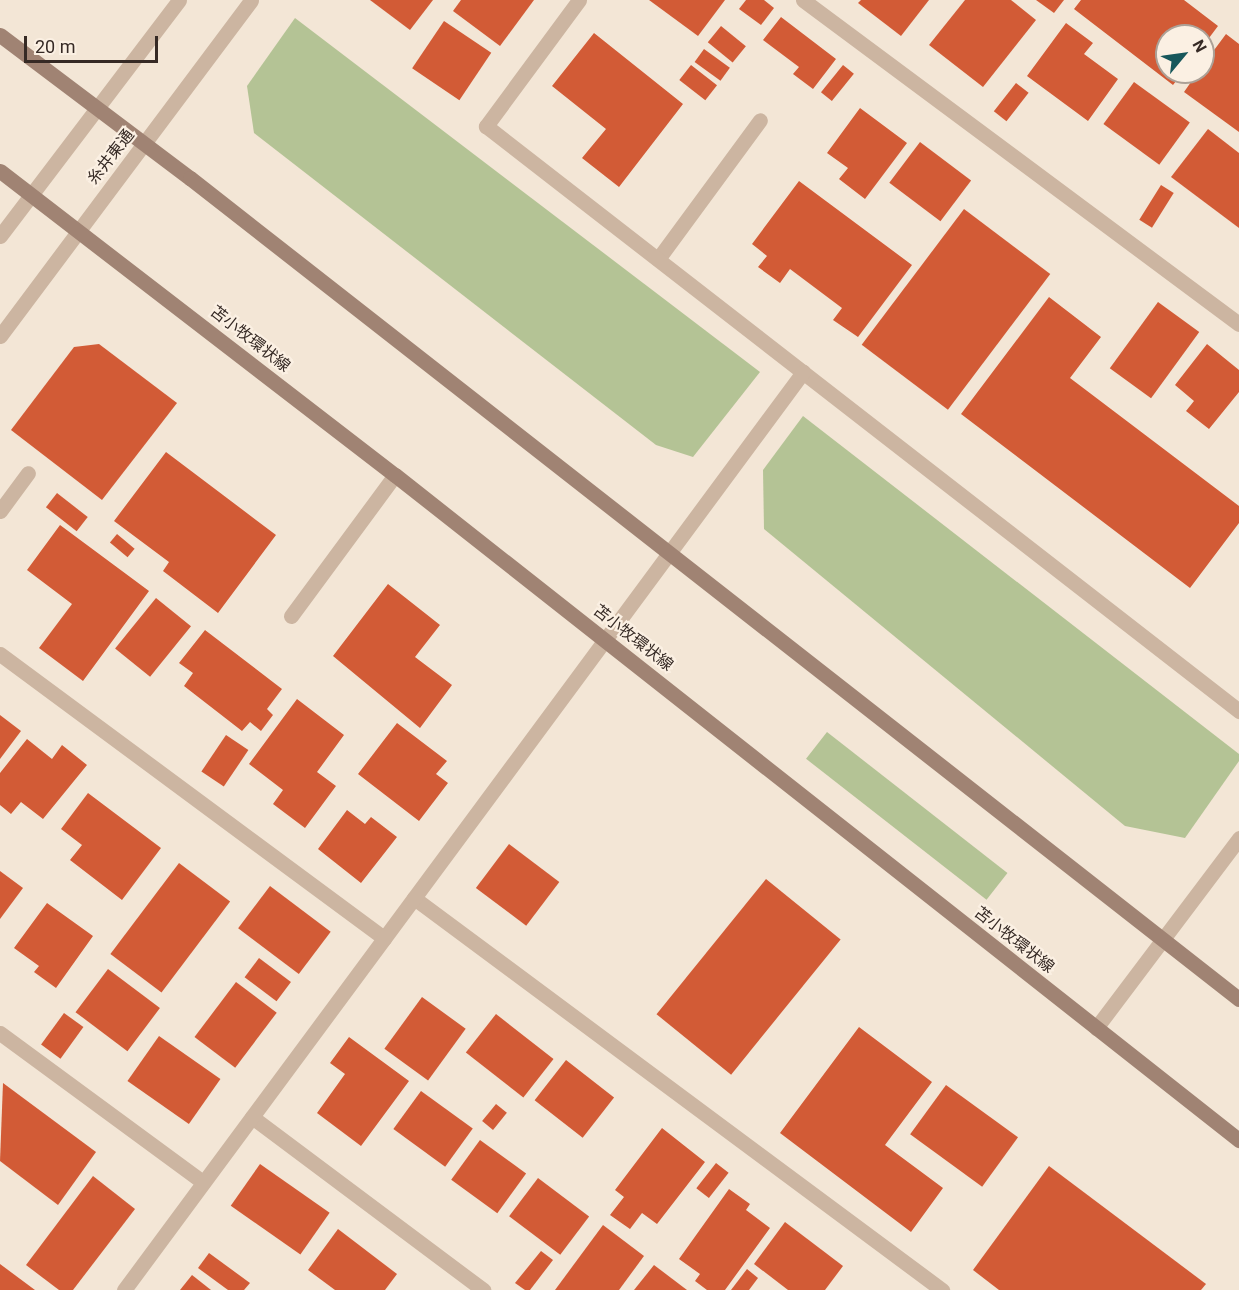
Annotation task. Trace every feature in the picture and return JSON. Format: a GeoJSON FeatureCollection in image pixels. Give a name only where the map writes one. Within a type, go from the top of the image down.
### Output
{"type":"FeatureCollection","features":[{"type":"Feature","properties":{"kind":"main road"},"geometry":{"type":"LineString","coordinates":[[0,34],[99,108],[1239,999]]}},
{"type":"Feature","properties":{"kind":"main road","name":"苫小牧環状線"},"geometry":{"type":"LineString","coordinates":[[0,171],[395,475],[1239,1140]]}},
{"type":"Feature","properties":{"kind":"street"},"geometry":{"type":"LineString","coordinates":[[0,236],[179,0]]}},
{"type":"Feature","properties":{"kind":"street","name":"糸井東通"},"geometry":{"type":"LineString","coordinates":[[0,336],[251,0]]}},
{"type":"Feature","properties":{"kind":"street"},"geometry":{"type":"LineString","coordinates":[[579,0],[486,126],[1239,711]]}},
{"type":"Feature","properties":{"kind":"street"},"geometry":{"type":"LineString","coordinates":[[803,0],[1239,324]]}},
{"type":"Feature","properties":{"kind":"street"},"geometry":{"type":"LineString","coordinates":[[658,259],[760,120]]}},
{"type":"Feature","properties":{"kind":"street"},"geometry":{"type":"LineString","coordinates":[[124,1290],[804,372]]}},
{"type":"Feature","properties":{"kind":"street"},"geometry":{"type":"LineString","coordinates":[[0,511],[28,472]]}},
{"type":"Feature","properties":{"kind":"street"},"geometry":{"type":"LineString","coordinates":[[291,616],[395,475]]}},
{"type":"Feature","properties":{"kind":"street"},"geometry":{"type":"LineString","coordinates":[[0,654],[384,938]]}},
{"type":"Feature","properties":{"kind":"street"},"geometry":{"type":"LineString","coordinates":[[1096,1028],[1239,838]]}},
{"type":"Feature","properties":{"kind":"street"},"geometry":{"type":"LineString","coordinates":[[414,898],[942,1290]]}},
{"type":"Feature","properties":{"kind":"street"},"geometry":{"type":"LineString","coordinates":[[0,1032],[203,1182]]}},
{"type":"Feature","properties":{"kind":"street"},"geometry":{"type":"LineString","coordinates":[[252,1117],[483,1290]]}},
{"type":"Feature","properties":{"kind":"green space"},"geometry":{"type":"Polygon","coordinates":[[[295,18],[760,372],[693,457],[656,445],[254,133],[247,86],[295,18]]]}},
{"type":"Feature","properties":{"kind":"green space"},"geometry":{"type":"Polygon","coordinates":[[[803,416],[1239,754],[1239,761],[1185,838],[1125,826],[764,529],[763,470],[803,416]]]}},
{"type":"Feature","properties":{"kind":"green space"},"geometry":{"type":"Polygon","coordinates":[[[827,732],[1007,873],[987,900],[806,759],[827,732]]]}},
{"type":"Feature","properties":{"kind":"building"},"geometry":{"type":"Polygon","coordinates":[[[370,0],[433,0],[410,30],[370,0]]]}},
{"type":"Feature","properties":{"kind":"building"},"geometry":{"type":"Polygon","coordinates":[[[461,0],[534,0],[500,46],[453,11],[461,0]]]}},
{"type":"Feature","properties":{"kind":"building"},"geometry":{"type":"Polygon","coordinates":[[[649,0],[725,0],[698,36],[649,0]]]}},
{"type":"Feature","properties":{"kind":"building"},"geometry":{"type":"Polygon","coordinates":[[[746,0],[764,0],[774,8],[761,25],[739,9],[746,0]]]}},
{"type":"Feature","properties":{"kind":"building"},"geometry":{"type":"Polygon","coordinates":[[[861,0],[929,0],[901,36],[858,3],[861,0]]]}},
{"type":"Feature","properties":{"kind":"building"},"geometry":{"type":"Polygon","coordinates":[[[965,0],[1011,0],[1036,20],[983,87],[929,45],[965,0]]]}},
{"type":"Feature","properties":{"kind":"building"},"geometry":{"type":"Polygon","coordinates":[[[1036,0],[1064,0],[1054,13],[1036,0]]]}},
{"type":"Feature","properties":{"kind":"building"},"geometry":{"type":"Polygon","coordinates":[[[1081,0],[1184,0],[1218,26],[1215,30],[1215,24],[1155,24],[1155,71],[1074,9],[1081,0]]]}},
{"type":"Feature","properties":{"kind":"building"},"geometry":{"type":"Polygon","coordinates":[[[781,17],[836,59],[813,89],[793,74],[799,67],[763,40],[781,17]]]}},
{"type":"Feature","properties":{"kind":"building"},"geometry":{"type":"Polygon","coordinates":[[[444,21],[491,53],[459,100],[412,68],[444,21]]]}},
{"type":"Feature","properties":{"kind":"building"},"geometry":{"type":"Polygon","coordinates":[[[1066,23],[1093,43],[1084,54],[1118,79],[1088,121],[1027,76],[1066,23]]]}},
{"type":"Feature","properties":{"kind":"building"},"geometry":{"type":"Polygon","coordinates":[[[721,26],[746,46],[733,62],[708,42],[721,26]]]}},
{"type":"Feature","properties":{"kind":"building"},"geometry":{"type":"Polygon","coordinates":[[[594,33],[683,104],[619,187],[582,158],[606,129],[552,86],[594,33]]]}},
{"type":"Feature","properties":{"kind":"building"},"geometry":{"type":"Polygon","coordinates":[[[1226,34],[1239,44],[1239,132],[1184,92],[1190,84],[1215,84],[1215,49],[1226,34]]]}},
{"type":"Feature","properties":{"kind":"building"},"geometry":{"type":"Polygon","coordinates":[[[704,49],[730,68],[720,81],[695,62],[704,49]]]}},
{"type":"Feature","properties":{"kind":"building"},"geometry":{"type":"Polygon","coordinates":[[[691,65],[717,85],[705,100],[679,80],[691,65]]]}},
{"type":"Feature","properties":{"kind":"building"},"geometry":{"type":"Polygon","coordinates":[[[843,65],[854,74],[832,101],[821,92],[843,65]]]}},
{"type":"Feature","properties":{"kind":"building"},"geometry":{"type":"Polygon","coordinates":[[[1134,82],[1190,123],[1159,165],[1103,124],[1134,82]]]}},
{"type":"Feature","properties":{"kind":"building"},"geometry":{"type":"Polygon","coordinates":[[[1016,83],[1029,93],[1006,121],[994,111],[1016,83]]]}},
{"type":"Feature","properties":{"kind":"building"},"geometry":{"type":"Polygon","coordinates":[[[860,108],[907,143],[865,199],[839,179],[848,168],[827,153],[860,108]]]}},
{"type":"Feature","properties":{"kind":"building"},"geometry":{"type":"Polygon","coordinates":[[[1208,129],[1239,153],[1239,228],[1171,177],[1208,129]]]}},
{"type":"Feature","properties":{"kind":"building"},"geometry":{"type":"Polygon","coordinates":[[[920,142],[971,181],[940,221],[889,183],[920,142]]]}},
{"type":"Feature","properties":{"kind":"building"},"geometry":{"type":"Polygon","coordinates":[[[799,181],[912,265],[858,337],[833,320],[842,308],[790,269],[780,283],[758,267],[767,256],[752,244],[799,181]]]}},
{"type":"Feature","properties":{"kind":"building"},"geometry":{"type":"Polygon","coordinates":[[[1161,185],[1174,193],[1152,228],[1139,220],[1161,185]]]}},
{"type":"Feature","properties":{"kind":"building"},"geometry":{"type":"Polygon","coordinates":[[[964,209],[1050,274],[948,410],[862,345],[964,209]]]}},
{"type":"Feature","properties":{"kind":"building"},"geometry":{"type":"Polygon","coordinates":[[[1049,297],[1101,337],[1070,378],[1239,506],[1239,523],[1190,588],[961,414],[1049,297]]]}},
{"type":"Feature","properties":{"kind":"building"},"geometry":{"type":"Polygon","coordinates":[[[1158,302],[1199,332],[1151,398],[1110,368],[1158,302]]]}},
{"type":"Feature","properties":{"kind":"building"},"geometry":{"type":"Polygon","coordinates":[[[99,344],[177,403],[102,500],[11,430],[74,347],[99,344]]]}},
{"type":"Feature","properties":{"kind":"building"},"geometry":{"type":"Polygon","coordinates":[[[1207,344],[1239,370],[1239,392],[1209,429],[1186,411],[1194,401],[1175,385],[1207,344]]]}},
{"type":"Feature","properties":{"kind":"building"},"geometry":{"type":"Polygon","coordinates":[[[166,452],[276,535],[218,613],[163,571],[169,562],[114,521],[166,452]]]}},
{"type":"Feature","properties":{"kind":"building"},"geometry":{"type":"Polygon","coordinates":[[[57,493],[88,517],[77,531],[46,507],[57,493]]]}},
{"type":"Feature","properties":{"kind":"building"},"geometry":{"type":"Polygon","coordinates":[[[60,525],[149,591],[83,681],[39,648],[72,604],[27,570],[60,525]]]}},
{"type":"Feature","properties":{"kind":"building"},"geometry":{"type":"Polygon","coordinates":[[[117,534],[135,549],[128,557],[110,542],[117,534]]]}},
{"type":"Feature","properties":{"kind":"building"},"geometry":{"type":"Polygon","coordinates":[[[388,584],[440,625],[415,657],[452,685],[420,728],[333,656],[388,584]]]}},
{"type":"Feature","properties":{"kind":"building"},"geometry":{"type":"Polygon","coordinates":[[[156,598],[191,626],[150,677],[115,649],[156,598]]]}},
{"type":"Feature","properties":{"kind":"building"},"geometry":{"type":"Polygon","coordinates":[[[205,630],[282,689],[267,709],[273,715],[261,731],[250,722],[242,731],[184,686],[193,673],[179,663],[205,630]]]}},
{"type":"Feature","properties":{"kind":"building"},"geometry":{"type":"Polygon","coordinates":[[[297,699],[344,735],[317,772],[336,786],[305,828],[273,804],[283,790],[249,764],[297,699]]]}},
{"type":"Feature","properties":{"kind":"building"},"geometry":{"type":"Polygon","coordinates":[[[0,715],[21,731],[0,759],[0,715]]]}},
{"type":"Feature","properties":{"kind":"building"},"geometry":{"type":"Polygon","coordinates":[[[397,723],[447,761],[436,774],[448,783],[419,821],[358,774],[397,723]]]}},
{"type":"Feature","properties":{"kind":"building"},"geometry":{"type":"Polygon","coordinates":[[[226,735],[248,750],[224,787],[201,771],[226,735]]]}},
{"type":"Feature","properties":{"kind":"building"},"geometry":{"type":"Polygon","coordinates":[[[27,739],[52,759],[62,745],[87,765],[43,819],[21,802],[11,814],[0,805],[0,773],[27,739]]]}},
{"type":"Feature","properties":{"kind":"building"},"geometry":{"type":"Polygon","coordinates":[[[88,793],[161,848],[122,900],[70,860],[82,845],[61,829],[88,793]]]}},
{"type":"Feature","properties":{"kind":"building"},"geometry":{"type":"Polygon","coordinates":[[[347,810],[365,824],[371,817],[397,837],[361,883],[318,849],[347,810]]]}},
{"type":"Feature","properties":{"kind":"building"},"geometry":{"type":"Polygon","coordinates":[[[509,844],[559,882],[526,926],[476,888],[509,844]]]}},
{"type":"Feature","properties":{"kind":"building"},"geometry":{"type":"Polygon","coordinates":[[[179,863],[230,902],[162,993],[110,954],[179,863]]]}},
{"type":"Feature","properties":{"kind":"building"},"geometry":{"type":"Polygon","coordinates":[[[0,871],[23,888],[0,919],[0,871]]]}},
{"type":"Feature","properties":{"kind":"building"},"geometry":{"type":"Polygon","coordinates":[[[766,879],[841,939],[731,1075],[656,1014],[766,879]]]}},
{"type":"Feature","properties":{"kind":"building"},"geometry":{"type":"Polygon","coordinates":[[[270,886],[331,932],[299,974],[238,928],[270,886]]]}},
{"type":"Feature","properties":{"kind":"building"},"geometry":{"type":"Polygon","coordinates":[[[47,903],[93,936],[56,988],[34,972],[39,966],[14,948],[47,903]]]}},
{"type":"Feature","properties":{"kind":"building"},"geometry":{"type":"Polygon","coordinates":[[[259,958],[291,982],[277,1001],[245,977],[259,958]]]}},
{"type":"Feature","properties":{"kind":"building"},"geometry":{"type":"Polygon","coordinates":[[[108,969],[160,1008],[127,1051],[76,1012],[108,969]]]}},
{"type":"Feature","properties":{"kind":"building"},"geometry":{"type":"Polygon","coordinates":[[[236,982],[277,1013],[235,1068],[194,1037],[236,982]]]}},
{"type":"Feature","properties":{"kind":"building"},"geometry":{"type":"Polygon","coordinates":[[[422,997],[466,1029],[428,1081],[384,1049],[422,997]]]}},
{"type":"Feature","properties":{"kind":"building"},"geometry":{"type":"Polygon","coordinates":[[[64,1013],[83,1027],[60,1059],[41,1045],[64,1013]]]}},
{"type":"Feature","properties":{"kind":"building"},"geometry":{"type":"Polygon","coordinates":[[[496,1014],[554,1059],[523,1098],[466,1053],[496,1014]]]}},
{"type":"Feature","properties":{"kind":"building"},"geometry":{"type":"Polygon","coordinates":[[[859,1027],[932,1082],[885,1145],[943,1188],[911,1232],[780,1133],[859,1027]]]}},
{"type":"Feature","properties":{"kind":"building"},"geometry":{"type":"Polygon","coordinates":[[[159,1036],[220,1079],[189,1124],[127,1081],[159,1036]]]}},
{"type":"Feature","properties":{"kind":"building"},"geometry":{"type":"Polygon","coordinates":[[[349,1037],[409,1081],[361,1146],[317,1113],[345,1074],[330,1063],[349,1037]]]}},
{"type":"Feature","properties":{"kind":"building"},"geometry":{"type":"Polygon","coordinates":[[[566,1060],[614,1098],[583,1138],[535,1100],[566,1060]]]}},
{"type":"Feature","properties":{"kind":"building"},"geometry":{"type":"Polygon","coordinates":[[[3,1083],[96,1152],[58,1205],[0,1161],[3,1083]]]}},
{"type":"Feature","properties":{"kind":"building"},"geometry":{"type":"Polygon","coordinates":[[[946,1085],[1018,1137],[982,1187],[910,1134],[946,1085]]]}},
{"type":"Feature","properties":{"kind":"building"},"geometry":{"type":"Polygon","coordinates":[[[421,1091],[473,1129],[445,1167],[393,1129],[421,1091]]]}},
{"type":"Feature","properties":{"kind":"building"},"geometry":{"type":"Polygon","coordinates":[[[496,1104],[507,1113],[493,1130],[482,1121],[496,1104]]]}},
{"type":"Feature","properties":{"kind":"building"},"geometry":{"type":"Polygon","coordinates":[[[662,1128],[705,1162],[657,1224],[642,1213],[630,1229],[610,1215],[624,1197],[615,1190],[662,1128]]]}},
{"type":"Feature","properties":{"kind":"building"},"geometry":{"type":"Polygon","coordinates":[[[480,1140],[526,1174],[497,1213],[451,1180],[480,1140]]]}},
{"type":"Feature","properties":{"kind":"building"},"geometry":{"type":"Polygon","coordinates":[[[716,1163],[729,1173],[709,1198],[696,1188],[716,1163]]]}},
{"type":"Feature","properties":{"kind":"building"},"geometry":{"type":"Polygon","coordinates":[[[260,1164],[330,1213],[300,1255],[231,1206],[260,1164]]]}},
{"type":"Feature","properties":{"kind":"building"},"geometry":{"type":"Polygon","coordinates":[[[1049,1166],[1206,1284],[1201,1290],[999,1290],[973,1270],[1049,1166]]]}},
{"type":"Feature","properties":{"kind":"building"},"geometry":{"type":"Polygon","coordinates":[[[93,1176],[135,1209],[73,1290],[59,1290],[26,1265],[93,1176]]]}},
{"type":"Feature","properties":{"kind":"building"},"geometry":{"type":"Polygon","coordinates":[[[538,1178],[589,1217],[560,1255],[509,1216],[538,1178]]]}},
{"type":"Feature","properties":{"kind":"building"},"geometry":{"type":"Polygon","coordinates":[[[729,1189],[750,1204],[746,1210],[770,1228],[725,1290],[707,1290],[695,1281],[700,1274],[679,1259],[729,1189]]]}},
{"type":"Feature","properties":{"kind":"building"},"geometry":{"type":"Polygon","coordinates":[[[785,1222],[843,1266],[825,1290],[788,1290],[754,1264],[785,1222]]]}},
{"type":"Feature","properties":{"kind":"building"},"geometry":{"type":"Polygon","coordinates":[[[603,1225],[644,1256],[619,1290],[555,1290],[603,1225]]]}},
{"type":"Feature","properties":{"kind":"building"},"geometry":{"type":"Polygon","coordinates":[[[338,1229],[397,1274],[385,1290],[335,1290],[308,1270],[338,1229]]]}},
{"type":"Feature","properties":{"kind":"building"},"geometry":{"type":"Polygon","coordinates":[[[541,1251],[553,1260],[530,1290],[525,1290],[515,1283],[541,1251]]]}},
{"type":"Feature","properties":{"kind":"building"},"geometry":{"type":"Polygon","coordinates":[[[209,1253],[250,1283],[244,1290],[228,1290],[198,1268],[209,1253]]]}},
{"type":"Feature","properties":{"kind":"building"},"geometry":{"type":"Polygon","coordinates":[[[0,1264],[35,1290],[0,1290],[0,1264]]]}},
{"type":"Feature","properties":{"kind":"building"},"geometry":{"type":"Polygon","coordinates":[[[654,1265],[687,1290],[634,1290],[654,1265]]]}},
{"type":"Feature","properties":{"kind":"building"},"geometry":{"type":"Polygon","coordinates":[[[747,1269],[758,1278],[749,1290],[731,1290],[747,1269]]]}},
{"type":"Feature","properties":{"kind":"building"},"geometry":{"type":"Polygon","coordinates":[[[192,1275],[211,1290],[180,1290],[192,1275]]]}}]}
